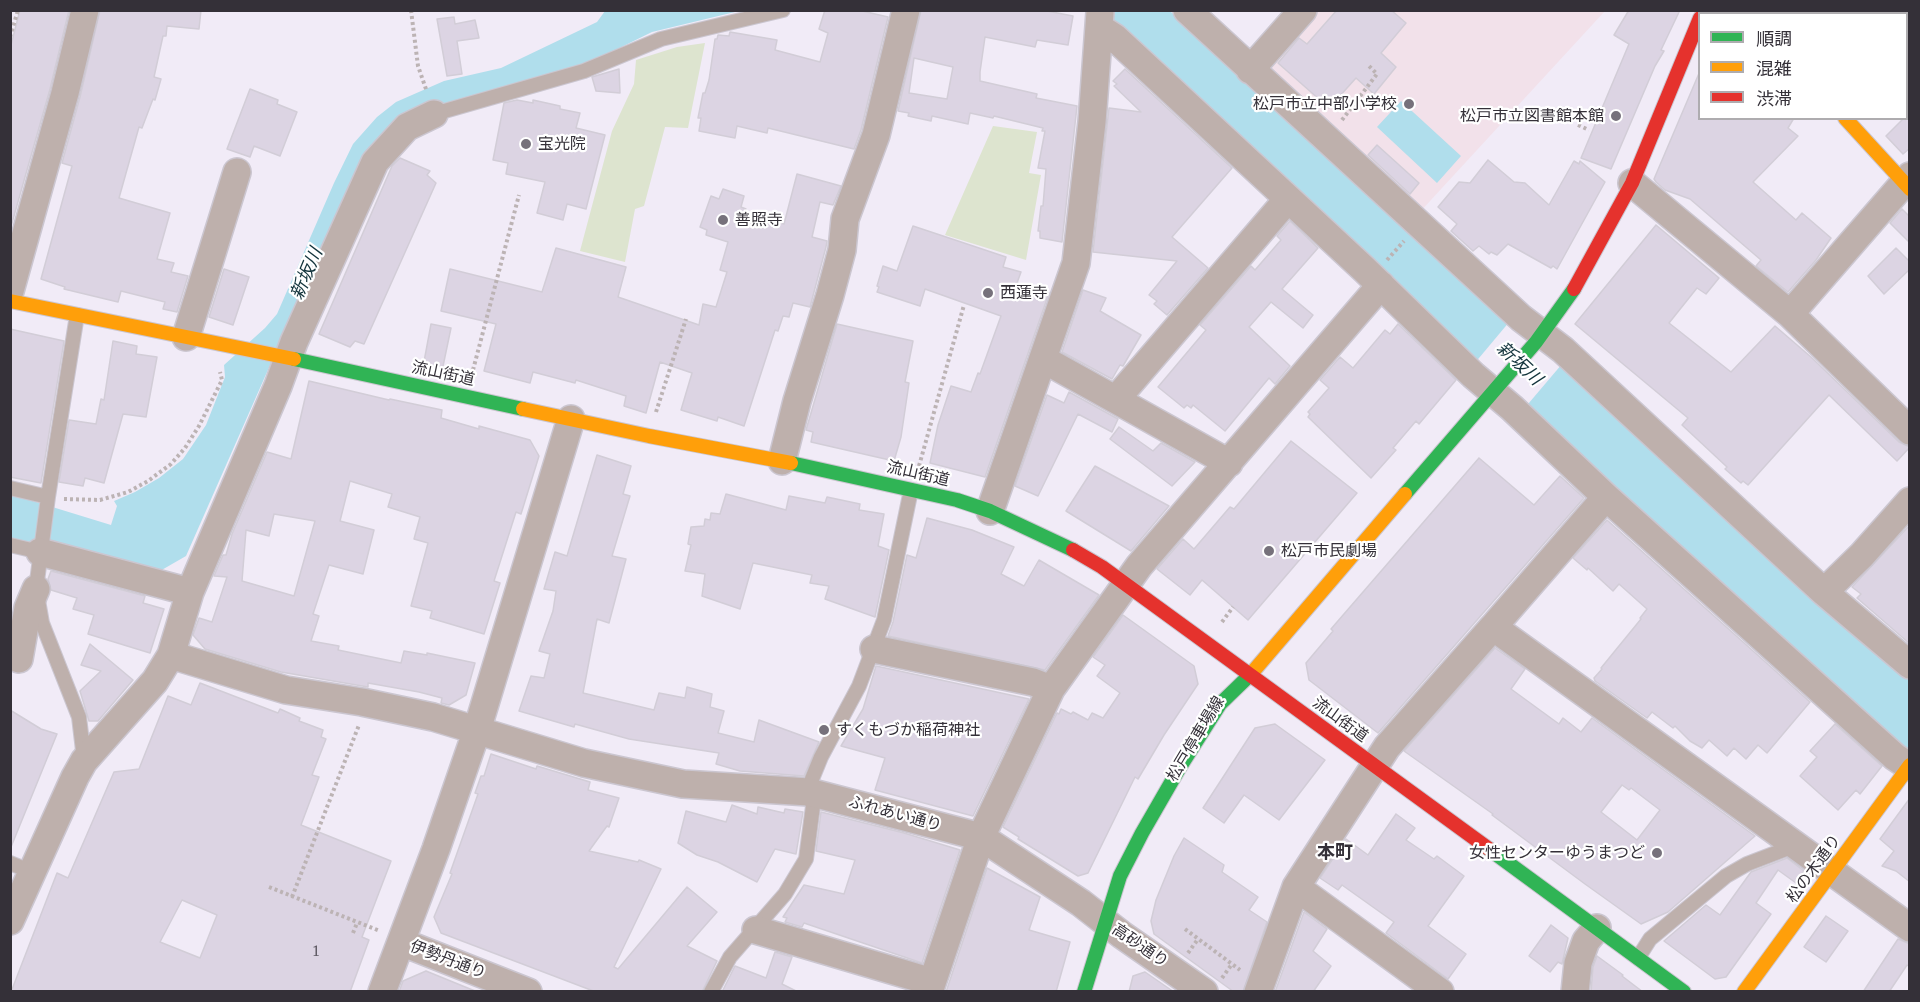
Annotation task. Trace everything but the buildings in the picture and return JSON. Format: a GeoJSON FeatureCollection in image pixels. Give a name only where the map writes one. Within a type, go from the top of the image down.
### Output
{"type":"FeatureCollection","features":[{"type":"Feature","properties":{"kind":"main road"},"geometry":{"type":"LineString","coordinates":[[1251,674],[1539,338],[1574,289],[1632,183],[1698,23]]}},
{"type":"Feature","properties":{"kind":"main road"},"geometry":{"type":"LineString","coordinates":[[1847,120],[1908,183]]}},
{"type":"Feature","properties":{"kind":"main road","name":"流山街道"},"geometry":{"type":"LineString","coordinates":[[10,301],[782,461],[957,500],[990,511],[1069,548],[1126,584],[1684,992]]}},
{"type":"Feature","properties":{"kind":"main road","name":"松戸停車場線"},"geometry":{"type":"LineString","coordinates":[[1237,704],[1251,674]]}},
{"type":"Feature","properties":{"kind":"main road","name":"松戸停車場線"},"geometry":{"type":"LineString","coordinates":[[1084,992],[1118,932],[1120,876],[1180,767],[1220,704],[1251,674]]}},
{"type":"Feature","properties":{"kind":"main road","name":"松の木通り"},"geometry":{"type":"LineString","coordinates":[[1744,992],[1909,766]]}},
{"type":"Feature","properties":{"kind":"street"},"geometry":{"type":"LineString","coordinates":[[10,291],[65,93],[85,10]]}},
{"type":"Feature","properties":{"kind":"street"},"geometry":{"type":"LineString","coordinates":[[782,461],[797,401],[842,250],[844,219],[876,135],[906,10]]}},
{"type":"Feature","properties":{"kind":"street"},"geometry":{"type":"LineString","coordinates":[[1187,10],[1521,318],[1539,338],[1563,350],[1824,592],[1910,666]]}},
{"type":"Feature","properties":{"kind":"street"},"geometry":{"type":"LineString","coordinates":[[1250,70],[1304,10]]}},
{"type":"Feature","properties":{"kind":"street"},"geometry":{"type":"LineString","coordinates":[[1100,19],[1114,37],[1288,199],[1381,275],[1473,375],[1494,390],[1606,497],[1909,766]]}},
{"type":"Feature","properties":{"kind":"street"},"geometry":{"type":"LineString","coordinates":[[990,511],[1078,253],[1100,19]]}},
{"type":"Feature","properties":{"kind":"street"},"geometry":{"type":"LineString","coordinates":[[10,921],[22,867],[84,761],[155,681],[171,655],[190,592],[284,357],[375,162],[407,127],[434,114]]}},
{"type":"Feature","properties":{"kind":"street"},"geometry":{"type":"LineString","coordinates":[[186,337],[237,172]]}},
{"type":"Feature","properties":{"kind":"street"},"geometry":{"type":"LineString","coordinates":[[1632,183],[1790,314],[1910,431]]}},
{"type":"Feature","properties":{"kind":"street"},"geometry":{"type":"LineString","coordinates":[[1790,314],[1908,183]]}},
{"type":"Feature","properties":{"kind":"street"},"geometry":{"type":"LineString","coordinates":[[1117,398],[1288,199]]}},
{"type":"Feature","properties":{"kind":"street"},"geometry":{"type":"LineString","coordinates":[[756,930],[931,987],[981,837],[1051,689],[1139,566],[1229,463],[1381,275]]}},
{"type":"Feature","properties":{"kind":"street"},"geometry":{"type":"LineString","coordinates":[[1043,359],[1117,398],[1229,463]]}},
{"type":"Feature","properties":{"kind":"street"},"geometry":{"type":"LineString","coordinates":[[382,992],[394,938],[436,849],[477,730],[571,419]]}},
{"type":"Feature","properties":{"kind":"street"},"geometry":{"type":"LineString","coordinates":[[1259,988],[1296,887],[1387,747],[1606,497]]}},
{"type":"Feature","properties":{"kind":"street"},"geometry":{"type":"LineString","coordinates":[[1824,592],[1862,555],[1910,501]]}},
{"type":"Feature","properties":{"kind":"street"},"geometry":{"type":"LineString","coordinates":[[40,552],[190,592]]}},
{"type":"Feature","properties":{"kind":"street"},"geometry":{"type":"LineString","coordinates":[[19,659],[28,608],[36,589]]}},
{"type":"Feature","properties":{"kind":"street"},"geometry":{"type":"LineString","coordinates":[[1493,627],[1910,928]]}},
{"type":"Feature","properties":{"kind":"street"},"geometry":{"type":"LineString","coordinates":[[874,649],[1033,682],[1051,689]]}},
{"type":"Feature","properties":{"kind":"street","name":"ふれあい通り"},"geometry":{"type":"LineString","coordinates":[[171,655],[286,690],[362,702],[433,717],[584,763],[683,784],[809,792],[981,837],[1081,903],[1118,932]]}},
{"type":"Feature","properties":{"kind":"street"},"geometry":{"type":"LineString","coordinates":[[1296,887],[1440,992]]}},
{"type":"Feature","properties":{"kind":"street"},"geometry":{"type":"LineString","coordinates":[[1575,992],[1578,963],[1586,941],[1597,928]]}},
{"type":"Feature","properties":{"kind":"street","name":"高砂通り"},"geometry":{"type":"LineString","coordinates":[[1118,932],[1204,992]]}},
{"type":"Feature","properties":{"kind":"street","name":"伊勢丹通り"},"geometry":{"type":"LineString","coordinates":[[394,938],[528,992]]}},
{"type":"Feature","properties":{"kind":"lane"},"geometry":{"type":"LineString","coordinates":[[434,114],[584,71],[661,39],[783,10]]}},
{"type":"Feature","properties":{"kind":"lane"},"geometry":{"type":"LineString","coordinates":[[78,314],[48,497],[36,589],[42,623],[79,717],[84,761]]}},
{"type":"Feature","properties":{"kind":"lane"},"geometry":{"type":"LineString","coordinates":[[10,488],[48,497]]}},
{"type":"Feature","properties":{"kind":"lane"},"geometry":{"type":"LineString","coordinates":[[711,992],[730,957],[756,930],[785,894],[806,859],[813,806],[809,792],[821,757],[859,686],[884,620],[913,490]]}},
{"type":"Feature","properties":{"kind":"lane"},"geometry":{"type":"LineString","coordinates":[[10,545],[40,552]]}},
{"type":"Feature","properties":{"kind":"lane"},"geometry":{"type":"LineString","coordinates":[[1638,958],[1650,939],[1726,876],[1747,864],[1794,846]]}},
{"type":"Feature","properties":{"kind":"path"},"geometry":{"type":"LineString","coordinates":[[10,37],[18,10]]}},
{"type":"Feature","properties":{"kind":"path"},"geometry":{"type":"LineString","coordinates":[[411,10],[418,66],[425,84]]}},
{"type":"Feature","properties":{"kind":"path"},"geometry":{"type":"LineString","coordinates":[[1327,140],[1377,74],[1366,64]]}},
{"type":"Feature","properties":{"kind":"path"},"geometry":{"type":"LineString","coordinates":[[1578,125],[1589,130]]}},
{"type":"Feature","properties":{"kind":"path"},"geometry":{"type":"LineString","coordinates":[[467,397],[519,195]]}},
{"type":"Feature","properties":{"kind":"path"},"geometry":{"type":"LineString","coordinates":[[1381,275],[1405,239]]}},
{"type":"Feature","properties":{"kind":"path"},"geometry":{"type":"LineString","coordinates":[[913,490],[964,305]]}},
{"type":"Feature","properties":{"kind":"path"},"geometry":{"type":"LineString","coordinates":[[649,435],[686,319]]}},
{"type":"Feature","properties":{"kind":"path"},"geometry":{"type":"LineString","coordinates":[[48,497],[100,500],[128,492],[171,464],[199,426],[222,380],[218,358],[220,344]]}},
{"type":"Feature","properties":{"kind":"path"},"geometry":{"type":"LineString","coordinates":[[1220,625],[1233,607]]}},
{"type":"Feature","properties":{"kind":"path"},"geometry":{"type":"LineString","coordinates":[[292,897],[362,716]]}},
{"type":"Feature","properties":{"kind":"path"},"geometry":{"type":"LineString","coordinates":[[269,887],[394,938]]}},
{"type":"Feature","properties":{"kind":"path"},"geometry":{"type":"LineString","coordinates":[[353,933],[357,923]]}},
{"type":"Feature","properties":{"kind":"path"},"geometry":{"type":"LineString","coordinates":[[1185,929],[1259,988]]}},
{"type":"Feature","properties":{"kind":"shaded area","name":"松戸市立中部小学校"},"geometry":{"type":"Polygon","coordinates":[[[1316,11],[1605,11],[1419,213],[1267,65],[1316,11]]]}},
{"type":"Feature","properties":{"kind":"green space"},"geometry":{"type":"Polygon","coordinates":[[[705,43],[688,128],[665,127],[644,206],[635,209],[625,262],[580,251],[612,131],[634,84],[636,60],[677,47],[705,43]]]}},
{"type":"Feature","properties":{"kind":"green space"},"geometry":{"type":"Polygon","coordinates":[[[993,126],[1037,132],[1029,173],[1041,175],[1026,260],[945,235],[993,126]]]}},
{"type":"Feature","properties":{"kind":"water","name":"新坂川"},"geometry":{"type":"Polygon","coordinates":[[[605,11],[739,11],[652,32],[574,68],[459,100],[418,114],[271,363],[186,556],[153,575],[11,539],[10,494],[111,525],[117,506],[114,501],[159,478],[183,459],[206,425],[225,377],[224,365],[277,314],[353,144],[377,117],[396,102],[444,81],[501,68],[597,22],[605,11]]]}},
{"type":"Feature","properties":{"kind":"water","name":"新坂川"},"geometry":{"type":"Polygon","coordinates":[[[1095,11],[1170,11],[1504,318],[1559,363],[1673,469],[1909,680],[1909,754],[1899,747],[1095,11]]]}},
{"type":"Feature","properties":{"kind":"water"},"geometry":{"type":"Polygon","coordinates":[[[1401,101],[1461,156],[1437,183],[1377,127],[1401,101]]]}},
{"type":"Feature","properties":{"kind":"pier"},"geometry":{"type":"Polygon","coordinates":[[[1510,321],[1562,364],[1523,410],[1474,364],[1510,321]]]}},
{"type":"Feature","properties":{"kind":"traffic: fast"},"geometry":{"type":"LineString","coordinates":[[1405,494],[1536,342],[1574,289]]}},
{"type":"Feature","properties":{"kind":"traffic: fast"},"geometry":{"type":"LineString","coordinates":[[294,359],[523,409]]}},
{"type":"Feature","properties":{"kind":"traffic: fast"},"geometry":{"type":"LineString","coordinates":[[791,463],[957,500],[990,511],[1073,550]]}},
{"type":"Feature","properties":{"kind":"traffic: fast"},"geometry":{"type":"LineString","coordinates":[[1084,992],[1120,876],[1142,833],[1220,704],[1251,674]]}},
{"type":"Feature","properties":{"kind":"traffic: fast"},"geometry":{"type":"LineString","coordinates":[[1489,849],[1684,992]]}},
{"type":"Feature","properties":{"kind":"traffic: slow"},"geometry":{"type":"LineString","coordinates":[[1847,120],[1910,189]]}},
{"type":"Feature","properties":{"kind":"traffic: slow"},"geometry":{"type":"LineString","coordinates":[[10,301],[294,359]]}},
{"type":"Feature","properties":{"kind":"traffic: slow"},"geometry":{"type":"LineString","coordinates":[[523,409],[791,463]]}},
{"type":"Feature","properties":{"kind":"traffic: slow"},"geometry":{"type":"LineString","coordinates":[[1251,674],[1405,494]]}},
{"type":"Feature","properties":{"kind":"traffic: slow"},"geometry":{"type":"LineString","coordinates":[[1744,992],[1910,765]]}},
{"type":"Feature","properties":{"kind":"traffic: jam"},"geometry":{"type":"LineString","coordinates":[[1574,289],[1632,183],[1698,23]]}},
{"type":"Feature","properties":{"kind":"traffic: jam"},"geometry":{"type":"LineString","coordinates":[[1073,550],[1102,567],[1489,849]]}},
{"type":"Feature","properties":{"kind":"place","name":"松戸市立中部小学校"},"geometry":{"type":"Point","coordinates":[1409,104]}},
{"type":"Feature","properties":{"kind":"place","name":"松戸市立図書館本館"},"geometry":{"type":"Point","coordinates":[1616,116]}},
{"type":"Feature","properties":{"kind":"place","name":"宝光院"},"geometry":{"type":"Point","coordinates":[526,144]}},
{"type":"Feature","properties":{"kind":"place","name":"善照寺"},"geometry":{"type":"Point","coordinates":[723,220]}},
{"type":"Feature","properties":{"kind":"place","name":"西蓮寺"},"geometry":{"type":"Point","coordinates":[988,293]}},
{"type":"Feature","properties":{"kind":"place","name":"松戸市民劇場"},"geometry":{"type":"Point","coordinates":[1269,551]}},
{"type":"Feature","properties":{"kind":"place","name":"すくもづか稲荷神社"},"geometry":{"type":"Point","coordinates":[824,730]}},
{"type":"Feature","properties":{"kind":"place","name":"女性センターゆうまつど"},"geometry":{"type":"Point","coordinates":[1657,853]}},
{"type":"Feature","properties":{"kind":"district","name":"本町"},"geometry":{"type":"Point","coordinates":[1335,853]}}]}
